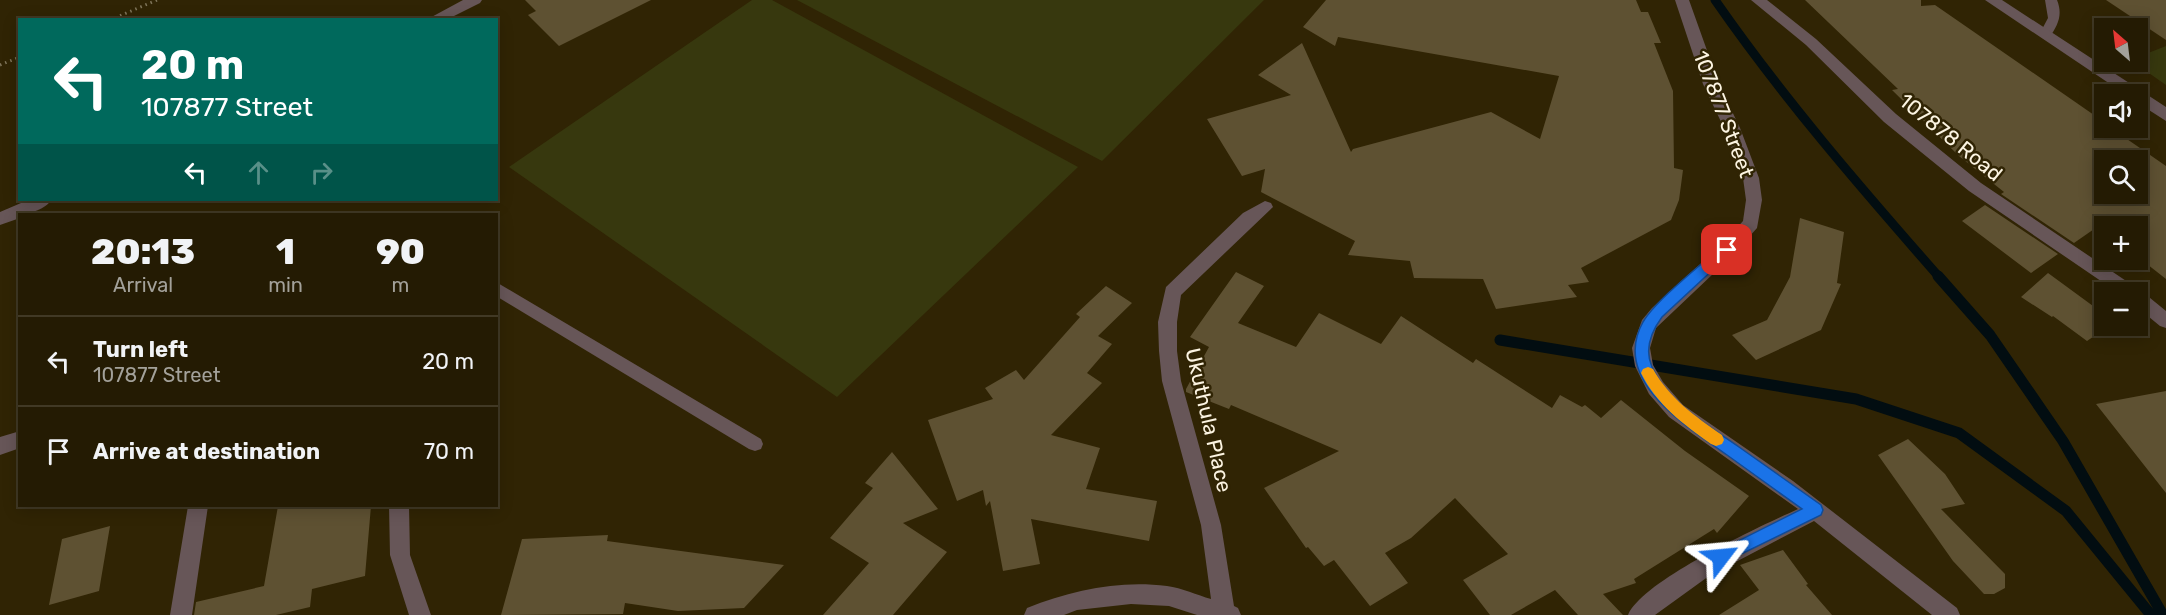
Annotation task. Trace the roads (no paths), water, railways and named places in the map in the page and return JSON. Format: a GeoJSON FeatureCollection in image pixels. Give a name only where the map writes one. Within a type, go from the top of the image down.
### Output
{"type":"FeatureCollection","features":[{"type":"Feature","properties":{"kind":"street"},"geometry":{"type":"LineString","coordinates":[[437,18],[475,0]]}},
{"type":"Feature","properties":{"kind":"street","name":"107877 Street"},"geometry":{"type":"LineString","coordinates":[[1682,0],[1711,84],[1751,178],[1754,200],[1751,223],[1727,250],[1658,313],[1648,325],[1641,348],[1644,366],[1656,388],[1676,411],[1816,510],[1949,615]]}},
{"type":"Feature","properties":{"kind":"street","name":"107878 Road"},"geometry":{"type":"LineString","coordinates":[[1758,0],[1811,42],[1890,118],[1966,180],[2018,218],[2115,282]]}},
{"type":"Feature","properties":{"kind":"street"},"geometry":{"type":"LineString","coordinates":[[1992,0],[2119,84]]}},
{"type":"Feature","properties":{"kind":"street"},"geometry":{"type":"LineString","coordinates":[[2148,103],[2166,115]]}},
{"type":"Feature","properties":{"kind":"street"},"geometry":{"type":"LineString","coordinates":[[0,219],[41,201]]}},
{"type":"Feature","properties":{"kind":"street","name":"Ukuthula Place"},"geometry":{"type":"LineString","coordinates":[[1227,613],[1211,524],[1171,375],[1167,329],[1169,306],[1172,292],[1249,218],[1265,207]]}},
{"type":"Feature","properties":{"kind":"street"},"geometry":{"type":"LineString","coordinates":[[2148,306],[2166,321]]}},
{"type":"Feature","properties":{"kind":"street"},"geometry":{"type":"LineString","coordinates":[[0,446],[18,440]]}},
{"type":"Feature","properties":{"kind":"street"},"geometry":{"type":"LineString","coordinates":[[181,615],[198,507]]}},
{"type":"Feature","properties":{"kind":"street"},"geometry":{"type":"LineString","coordinates":[[399,507],[400,555],[420,615]]}},
{"type":"Feature","properties":{"kind":"street"},"geometry":{"type":"LineString","coordinates":[[1639,615],[1659,597],[1704,567],[1739,547],[1816,510]]}},
{"type":"Feature","properties":{"kind":"street"},"geometry":{"type":"LineString","coordinates":[[1035,615],[1077,600],[1131,594],[1169,596],[1227,613]]}},
{"type":"Feature","properties":{"kind":"lane"},"geometry":{"type":"LineString","coordinates":[[2045,35],[2056,18],[2056,10],[2051,0]]}},
{"type":"Feature","properties":{"kind":"lane"},"geometry":{"type":"LineString","coordinates":[[498,289],[755,444]]}},
{"type":"Feature","properties":{"kind":"waterway"},"geometry":{"type":"LineString","coordinates":[[1715,0],[1795,107],[1940,278]]}},
{"type":"Feature","properties":{"kind":"waterway"},"geometry":{"type":"LineString","coordinates":[[1938,276],[1990,335],[2063,441],[2163,615]]}},
{"type":"Feature","properties":{"kind":"waterway"},"geometry":{"type":"LineString","coordinates":[[1500,340],[1856,399],[1959,433],[2066,511],[2151,615]]}}]}
